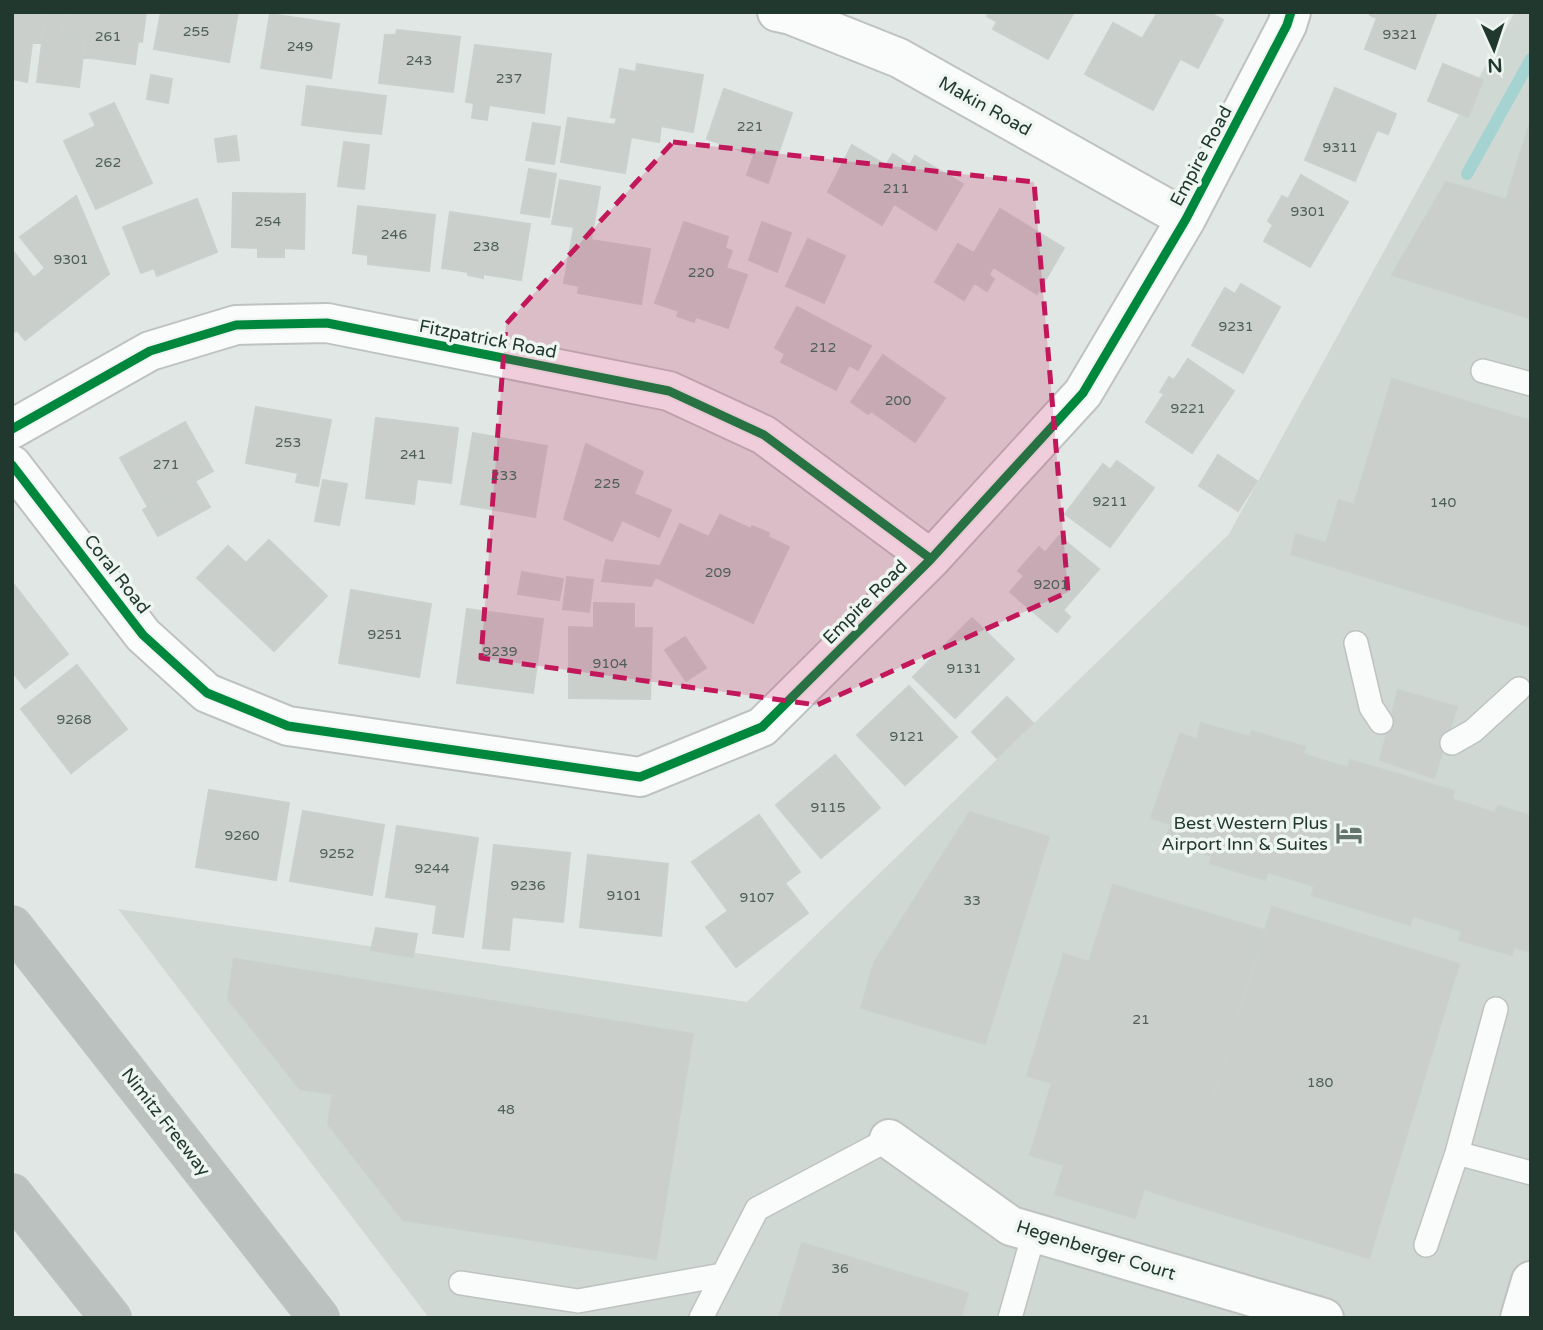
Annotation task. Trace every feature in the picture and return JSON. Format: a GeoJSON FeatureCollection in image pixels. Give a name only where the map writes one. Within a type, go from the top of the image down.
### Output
{"type":"FeatureCollection","features":[{"type":"Feature","properties":{"kind":"highway","name":"Nimitz Freeway"},"geometry":{"type":"LineString","coordinates":[[12,926],[320,1318]]}},
{"type":"Feature","properties":{"kind":"highway"},"geometry":{"type":"LineString","coordinates":[[12,1194],[111,1318]]}},
{"type":"Feature","properties":{"kind":"street","name":"Makin Road"},"geometry":{"type":"LineString","coordinates":[[776,12],[791,15],[899,58],[1186,219]]}},
{"type":"Feature","properties":{"kind":"street","name":"Empire Road"},"geometry":{"type":"LineString","coordinates":[[207,693],[288,726],[640,777],[762,727],[931,559],[1083,393],[1186,219],[1287,25],[1291,12]]}},
{"type":"Feature","properties":{"kind":"street","name":"Fitzpatrick Road"},"geometry":{"type":"LineString","coordinates":[[12,429],[150,351],[236,325],[327,323],[669,391],[765,435],[931,559]]}},
{"type":"Feature","properties":{"kind":"street","name":"Coral Road"},"geometry":{"type":"LineString","coordinates":[[12,465],[143,635],[207,693]]}},
{"type":"Feature","properties":{"kind":"street","name":"Hegenberger Court"},"geometry":{"type":"LineString","coordinates":[[889,1139],[1010,1226],[1284,1312],[1324,1318]]}},
{"type":"Feature","properties":{"kind":"street"},"geometry":{"type":"LineString","coordinates":[[1520,1318],[1531,1282]]}},
{"type":"Feature","properties":{"kind":"lane"},"geometry":{"type":"LineString","coordinates":[[1483,371],[1531,384]]}},
{"type":"Feature","properties":{"kind":"lane"},"geometry":{"type":"LineString","coordinates":[[1356,642],[1371,707],[1381,722]]}},
{"type":"Feature","properties":{"kind":"lane"},"geometry":{"type":"LineString","coordinates":[[1452,743],[1473,731],[1519,689]]}},
{"type":"Feature","properties":{"kind":"lane"},"geometry":{"type":"LineString","coordinates":[[1426,1245],[1457,1153],[1496,1009]]}},
{"type":"Feature","properties":{"kind":"lane"},"geometry":{"type":"LineString","coordinates":[[701,1318],[757,1209],[889,1139]]}},
{"type":"Feature","properties":{"kind":"lane"},"geometry":{"type":"LineString","coordinates":[[1457,1153],[1531,1173]]}},
{"type":"Feature","properties":{"kind":"lane"},"geometry":{"type":"LineString","coordinates":[[1010,1318],[1034,1233]]}},
{"type":"Feature","properties":{"kind":"lane"},"geometry":{"type":"LineString","coordinates":[[461,1283],[576,1309],[722,1275]]}},
{"type":"Feature","properties":{"kind":"highlighted area"},"geometry":{"type":"Polygon","coordinates":[[[673,142],[1034,182],[1068,592],[817,705],[481,658],[506,324],[673,142]]]}},
{"type":"Feature","properties":{"kind":"shaded area"},"geometry":{"type":"Polygon","coordinates":[[[1515,12],[1531,12],[1531,1318],[429,1318],[118,909],[747,1002],[1229,534],[1515,12]]]}},
{"type":"Feature","properties":{"kind":"building"},"geometry":{"type":"Polygon","coordinates":[[[12,12],[46,12],[41,43],[32,43],[27,82],[13,79],[12,82],[12,12]]]}},
{"type":"Feature","properties":{"kind":"building"},"geometry":{"type":"Polygon","coordinates":[[[46,12],[65,12],[62,32],[85,40],[79,87],[37,82],[46,12]]]}},
{"type":"Feature","properties":{"kind":"building"},"geometry":{"type":"Polygon","coordinates":[[[65,12],[146,12],[142,42],[138,41],[135,64],[83,57],[85,40],[62,32],[65,12]]]}},
{"type":"Feature","properties":{"kind":"building"},"geometry":{"type":"Polygon","coordinates":[[[161,12],[238,12],[229,62],[154,49],[161,12]]]}},
{"type":"Feature","properties":{"kind":"building"},"geometry":{"type":"Polygon","coordinates":[[[989,12],[1074,12],[1048,59],[993,29],[997,22],[987,16],[989,12]]]}},
{"type":"Feature","properties":{"kind":"building"},"geometry":{"type":"Polygon","coordinates":[[[1158,12],[1208,12],[1223,20],[1198,68],[1142,39],[1158,12]]]}},
{"type":"Feature","properties":{"kind":"building"},"geometry":{"type":"Polygon","coordinates":[[[1371,12],[1437,12],[1415,69],[1365,49],[1377,18],[1370,15],[1371,12]]]}},
{"type":"Feature","properties":{"kind":"building"},"geometry":{"type":"Polygon","coordinates":[[[270,14],[339,24],[331,78],[261,68],[270,14]]]}},
{"type":"Feature","properties":{"kind":"building"},"geometry":{"type":"Polygon","coordinates":[[[1113,23],[1180,59],[1153,110],[1085,74],[1113,23]]]}},
{"type":"Feature","properties":{"kind":"building"},"geometry":{"type":"Polygon","coordinates":[[[397,30],[460,37],[453,92],[379,83],[385,35],[396,35],[397,30]]]}},
{"type":"Feature","properties":{"kind":"building"},"geometry":{"type":"Polygon","coordinates":[[[475,45],[551,54],[544,113],[489,105],[487,120],[472,118],[474,103],[466,102],[475,45]]]}},
{"type":"Feature","properties":{"kind":"building"},"geometry":{"type":"Polygon","coordinates":[[[637,64],[703,75],[693,132],[661,126],[659,142],[631,137],[625,173],[561,162],[568,118],[615,125],[617,118],[611,117],[620,69],[636,72],[637,64]]]}},
{"type":"Feature","properties":{"kind":"building"},"geometry":{"type":"Polygon","coordinates":[[[1443,64],[1483,80],[1468,117],[1428,101],[1443,64]]]}},
{"type":"Feature","properties":{"kind":"building"},"geometry":{"type":"Polygon","coordinates":[[[151,75],[172,79],[168,103],[147,99],[151,75]]]}},
{"type":"Feature","properties":{"kind":"building"},"geometry":{"type":"Polygon","coordinates":[[[307,86],[355,92],[350,131],[302,125],[307,86]]]}},
{"type":"Feature","properties":{"kind":"building"},"geometry":{"type":"Polygon","coordinates":[[[1335,88],[1396,114],[1388,134],[1377,130],[1355,181],[1305,160],[1335,88]]]}},
{"type":"Feature","properties":{"kind":"building"},"geometry":{"type":"Polygon","coordinates":[[[724,89],[792,113],[768,183],[747,175],[754,155],[707,139],[724,89]]]}},
{"type":"Feature","properties":{"kind":"building"},"geometry":{"type":"Polygon","coordinates":[[[355,92],[386,96],[381,134],[350,131],[355,92]]]}},
{"type":"Feature","properties":{"kind":"building"},"geometry":{"type":"Polygon","coordinates":[[[114,103],[152,183],[96,209],[64,141],[96,126],[90,114],[114,103]]]}},
{"type":"Feature","properties":{"kind":"building"},"geometry":{"type":"Polygon","coordinates":[[[1531,119],[1531,207],[1506,200],[1531,119]]]}},
{"type":"Feature","properties":{"kind":"building"},"geometry":{"type":"Polygon","coordinates":[[[533,123],[560,127],[554,164],[526,160],[533,123]]]}},
{"type":"Feature","properties":{"kind":"building"},"geometry":{"type":"Polygon","coordinates":[[[236,136],[239,160],[218,162],[215,139],[236,136]]]}},
{"type":"Feature","properties":{"kind":"building"},"geometry":{"type":"Polygon","coordinates":[[[344,142],[369,145],[364,189],[338,186],[344,142]]]}},
{"type":"Feature","properties":{"kind":"building"},"geometry":{"type":"Polygon","coordinates":[[[852,145],[886,165],[893,154],[910,165],[915,156],[963,184],[936,230],[894,204],[882,225],[828,192],[852,145]]]}},
{"type":"Feature","properties":{"kind":"building"},"geometry":{"type":"Polygon","coordinates":[[[529,169],[556,174],[549,217],[521,213],[529,169]]]}},
{"type":"Feature","properties":{"kind":"building"},"geometry":{"type":"Polygon","coordinates":[[[1301,175],[1348,202],[1310,267],[1264,241],[1273,225],[1268,221],[1282,196],[1288,199],[1301,175]]]}},
{"type":"Feature","properties":{"kind":"building"},"geometry":{"type":"Polygon","coordinates":[[[560,180],[600,187],[591,240],[650,249],[641,304],[578,293],[579,286],[564,283],[574,227],[552,224],[560,180]]]}},
{"type":"Feature","properties":{"kind":"building"},"geometry":{"type":"Polygon","coordinates":[[[1446,182],[1531,207],[1529,318],[1392,275],[1446,182]]]}},
{"type":"Feature","properties":{"kind":"building"},"geometry":{"type":"Polygon","coordinates":[[[233,193],[305,194],[304,249],[284,248],[284,257],[258,257],[258,248],[232,247],[233,193]]]}},
{"type":"Feature","properties":{"kind":"building"},"geometry":{"type":"Polygon","coordinates":[[[76,196],[109,274],[25,340],[17,330],[12,334],[12,250],[34,278],[45,268],[20,237],[76,196]]]}},
{"type":"Feature","properties":{"kind":"building"},"geometry":{"type":"Polygon","coordinates":[[[197,199],[217,252],[157,276],[154,268],[141,273],[123,227],[197,199]]]}},
{"type":"Feature","properties":{"kind":"building"},"geometry":{"type":"Polygon","coordinates":[[[358,206],[435,215],[429,271],[368,264],[368,255],[353,253],[358,206]]]}},
{"type":"Feature","properties":{"kind":"building"},"geometry":{"type":"Polygon","coordinates":[[[1000,209],[1064,248],[1037,294],[993,267],[989,275],[994,279],[987,291],[974,283],[964,300],[935,282],[958,244],[974,253],[1000,209]]]}},
{"type":"Feature","properties":{"kind":"building"},"geometry":{"type":"Polygon","coordinates":[[[450,212],[530,224],[521,280],[483,274],[483,278],[468,275],[468,272],[442,268],[450,212]]]}},
{"type":"Feature","properties":{"kind":"building"},"geometry":{"type":"Polygon","coordinates":[[[684,222],[728,237],[725,248],[732,251],[726,268],[747,275],[728,328],[696,317],[694,322],[677,316],[679,311],[655,303],[684,222]]]}},
{"type":"Feature","properties":{"kind":"building"},"geometry":{"type":"Polygon","coordinates":[[[762,222],[791,233],[777,272],[749,260],[762,222]]]}},
{"type":"Feature","properties":{"kind":"building"},"geometry":{"type":"Polygon","coordinates":[[[808,239],[845,256],[824,303],[786,286],[808,239]]]}},
{"type":"Feature","properties":{"kind":"building"},"geometry":{"type":"Polygon","coordinates":[[[1241,284],[1280,307],[1243,373],[1192,345],[1225,288],[1235,294],[1241,284]]]}},
{"type":"Feature","properties":{"kind":"building"},"geometry":{"type":"Polygon","coordinates":[[[797,307],[871,346],[858,370],[849,365],[836,390],[781,362],[785,354],[775,348],[797,307]]]}},
{"type":"Feature","properties":{"kind":"building"},"geometry":{"type":"Polygon","coordinates":[[[883,355],[945,398],[915,442],[871,411],[868,414],[851,402],[883,355]]]}},
{"type":"Feature","properties":{"kind":"building"},"geometry":{"type":"Polygon","coordinates":[[[1188,359],[1234,391],[1192,453],[1146,422],[1164,394],[1160,392],[1169,377],[1174,380],[1188,359]]]}},
{"type":"Feature","properties":{"kind":"building"},"geometry":{"type":"Polygon","coordinates":[[[1392,379],[1531,421],[1531,627],[1291,554],[1296,534],[1326,543],[1339,500],[1354,505],[1392,379]]]}},
{"type":"Feature","properties":{"kind":"building"},"geometry":{"type":"Polygon","coordinates":[[[256,407],[331,420],[318,486],[296,482],[298,473],[246,463],[256,407]]]}},
{"type":"Feature","properties":{"kind":"building"},"geometry":{"type":"Polygon","coordinates":[[[376,418],[458,428],[451,483],[417,479],[414,504],[366,498],[376,418]]]}},
{"type":"Feature","properties":{"kind":"building"},"geometry":{"type":"Polygon","coordinates":[[[185,422],[213,471],[148,507],[120,458],[185,422]]]}},
{"type":"Feature","properties":{"kind":"building"},"geometry":{"type":"Polygon","coordinates":[[[473,433],[547,446],[535,517],[461,504],[473,433]]]}},
{"type":"Feature","properties":{"kind":"building"},"geometry":{"type":"Polygon","coordinates":[[[586,444],[643,472],[634,494],[671,510],[659,537],[622,520],[612,541],[564,519],[586,444]]]}},
{"type":"Feature","properties":{"kind":"building"},"geometry":{"type":"Polygon","coordinates":[[[1218,455],[1257,481],[1238,511],[1199,486],[1218,455]]]}},
{"type":"Feature","properties":{"kind":"building"},"geometry":{"type":"Polygon","coordinates":[[[1117,461],[1154,488],[1110,547],[1065,514],[1103,464],[1110,470],[1117,461]]]}},
{"type":"Feature","properties":{"kind":"building"},"geometry":{"type":"Polygon","coordinates":[[[323,480],[347,484],[339,525],[315,521],[323,480]]]}},
{"type":"Feature","properties":{"kind":"building"},"geometry":{"type":"Polygon","coordinates":[[[195,481],[210,507],[158,536],[143,510],[195,481]]]}},
{"type":"Feature","properties":{"kind":"building"},"geometry":{"type":"Polygon","coordinates":[[[720,515],[751,529],[752,526],[769,533],[768,537],[789,547],[753,623],[655,577],[680,524],[709,537],[720,515]]]}},
{"type":"Feature","properties":{"kind":"building"},"geometry":{"type":"Polygon","coordinates":[[[1059,536],[1099,569],[1063,610],[1070,617],[1057,632],[1010,592],[1024,576],[1018,571],[1039,547],[1045,553],[1059,536]]]}},
{"type":"Feature","properties":{"kind":"building"},"geometry":{"type":"Polygon","coordinates":[[[269,540],[327,596],[274,651],[197,578],[228,546],[246,563],[269,540]]]}},
{"type":"Feature","properties":{"kind":"building"},"geometry":{"type":"Polygon","coordinates":[[[606,560],[661,566],[651,586],[602,581],[606,560]]]}},
{"type":"Feature","properties":{"kind":"building"},"geometry":{"type":"Polygon","coordinates":[[[522,572],[563,579],[559,600],[518,594],[522,572]]]}},
{"type":"Feature","properties":{"kind":"building"},"geometry":{"type":"Polygon","coordinates":[[[567,577],[593,580],[589,612],[563,609],[567,577]]]}},
{"type":"Feature","properties":{"kind":"building"},"geometry":{"type":"Polygon","coordinates":[[[12,582],[68,654],[25,688],[12,671],[12,582]]]}},
{"type":"Feature","properties":{"kind":"building"},"geometry":{"type":"Polygon","coordinates":[[[351,590],[431,604],[419,677],[339,663],[351,590]]]}},
{"type":"Feature","properties":{"kind":"building"},"geometry":{"type":"Polygon","coordinates":[[[594,603],[634,604],[634,628],[652,628],[650,699],[569,698],[569,627],[594,628],[594,603]]]}},
{"type":"Feature","properties":{"kind":"building"},"geometry":{"type":"Polygon","coordinates":[[[467,609],[543,619],[533,693],[457,683],[467,609]]]}},
{"type":"Feature","properties":{"kind":"building"},"geometry":{"type":"Polygon","coordinates":[[[972,618],[1014,659],[955,718],[913,677],[972,618]]]}},
{"type":"Feature","properties":{"kind":"building"},"geometry":{"type":"Polygon","coordinates":[[[685,637],[706,668],[686,681],[665,650],[685,637]]]}},
{"type":"Feature","properties":{"kind":"building"},"geometry":{"type":"Polygon","coordinates":[[[77,665],[127,729],[71,773],[21,709],[77,665]]]}},
{"type":"Feature","properties":{"kind":"building"},"geometry":{"type":"Polygon","coordinates":[[[909,686],[957,737],[905,785],[857,735],[909,686]]]}},
{"type":"Feature","properties":{"kind":"building"},"geometry":{"type":"Polygon","coordinates":[[[1398,690],[1457,707],[1434,778],[1380,760],[1398,690]]]}},
{"type":"Feature","properties":{"kind":"building"},"geometry":{"type":"Polygon","coordinates":[[[1007,697],[1033,723],[997,758],[972,732],[1007,697]]]}},
{"type":"Feature","properties":{"kind":"building","name":"Best Western Plus Airport Inn & Suites"},"geometry":{"type":"Polygon","coordinates":[[[1201,723],[1249,737],[1252,731],[1305,747],[1303,754],[1348,768],[1350,760],[1454,791],[1452,799],[1495,813],[1498,806],[1531,816],[1531,952],[1514,947],[1512,955],[1459,940],[1462,931],[1413,916],[1410,925],[1312,895],[1314,886],[1268,872],[1265,880],[1210,863],[1212,856],[1165,841],[1171,824],[1151,818],[1180,734],[1197,739],[1201,723]]]}},
{"type":"Feature","properties":{"kind":"building"},"geometry":{"type":"Polygon","coordinates":[[[835,755],[880,808],[821,858],[776,805],[835,755]]]}},
{"type":"Feature","properties":{"kind":"building"},"geometry":{"type":"Polygon","coordinates":[[[209,790],[289,803],[276,880],[196,867],[209,790]]]}},
{"type":"Feature","properties":{"kind":"building"},"geometry":{"type":"Polygon","coordinates":[[[303,811],[384,825],[372,895],[290,881],[303,811]]]}},
{"type":"Feature","properties":{"kind":"building"},"geometry":{"type":"Polygon","coordinates":[[[970,812],[1049,837],[985,1044],[861,1008],[874,963],[970,812]]]}},
{"type":"Feature","properties":{"kind":"building"},"geometry":{"type":"Polygon","coordinates":[[[759,815],[800,872],[785,883],[808,913],[736,967],[706,927],[728,911],[692,862],[759,815]]]}},
{"type":"Feature","properties":{"kind":"building"},"geometry":{"type":"Polygon","coordinates":[[[397,826],[478,838],[463,937],[433,933],[437,905],[386,897],[397,826]]]}},
{"type":"Feature","properties":{"kind":"building"},"geometry":{"type":"Polygon","coordinates":[[[494,845],[570,853],[563,922],[512,917],[509,950],[483,948],[494,845]]]}},
{"type":"Feature","properties":{"kind":"building"},"geometry":{"type":"Polygon","coordinates":[[[588,855],[668,864],[661,936],[580,927],[588,855]]]}},
{"type":"Feature","properties":{"kind":"building"},"geometry":{"type":"Polygon","coordinates":[[[1113,885],[1264,930],[1181,1201],[1144,1189],[1135,1218],[1055,1194],[1064,1165],[1030,1155],[1052,1083],[1027,1076],[1064,954],[1089,962],[1113,885]]]}},
{"type":"Feature","properties":{"kind":"building"},"geometry":{"type":"Polygon","coordinates":[[[1272,907],[1459,964],[1369,1258],[1181,1201],[1272,907]]]}},
{"type":"Feature","properties":{"kind":"building"},"geometry":{"type":"Polygon","coordinates":[[[376,928],[417,934],[413,957],[371,950],[376,928]]]}},
{"type":"Feature","properties":{"kind":"building"},"geometry":{"type":"Polygon","coordinates":[[[234,959],[693,1034],[656,1259],[403,1220],[328,1124],[333,1094],[300,1089],[228,999],[234,959]]]}},
{"type":"Feature","properties":{"kind":"building"},"geometry":{"type":"Polygon","coordinates":[[[802,1243],[968,1293],[961,1318],[779,1318],[802,1243]]]}},
{"type":"Feature","properties":{"kind":"waterway"},"geometry":{"type":"LineString","coordinates":[[1467,174],[1531,59]]}},
{"type":"Feature","properties":{"kind":"cycle path"},"geometry":{"type":"LineString","coordinates":[[12,465],[143,635],[207,693],[288,726],[640,777],[762,727],[931,559],[1083,393],[1186,219],[1287,25],[1291,12]]}},
{"type":"Feature","properties":{"kind":"cycle path"},"geometry":{"type":"LineString","coordinates":[[12,429],[150,351],[236,325],[327,323],[669,391],[764,435],[931,559]]}},
{"type":"Feature","properties":{"kind":"place","name":"Best Western Plus Airport Inn & Suites"},"geometry":{"type":"Point","coordinates":[1349,833]}}]}
